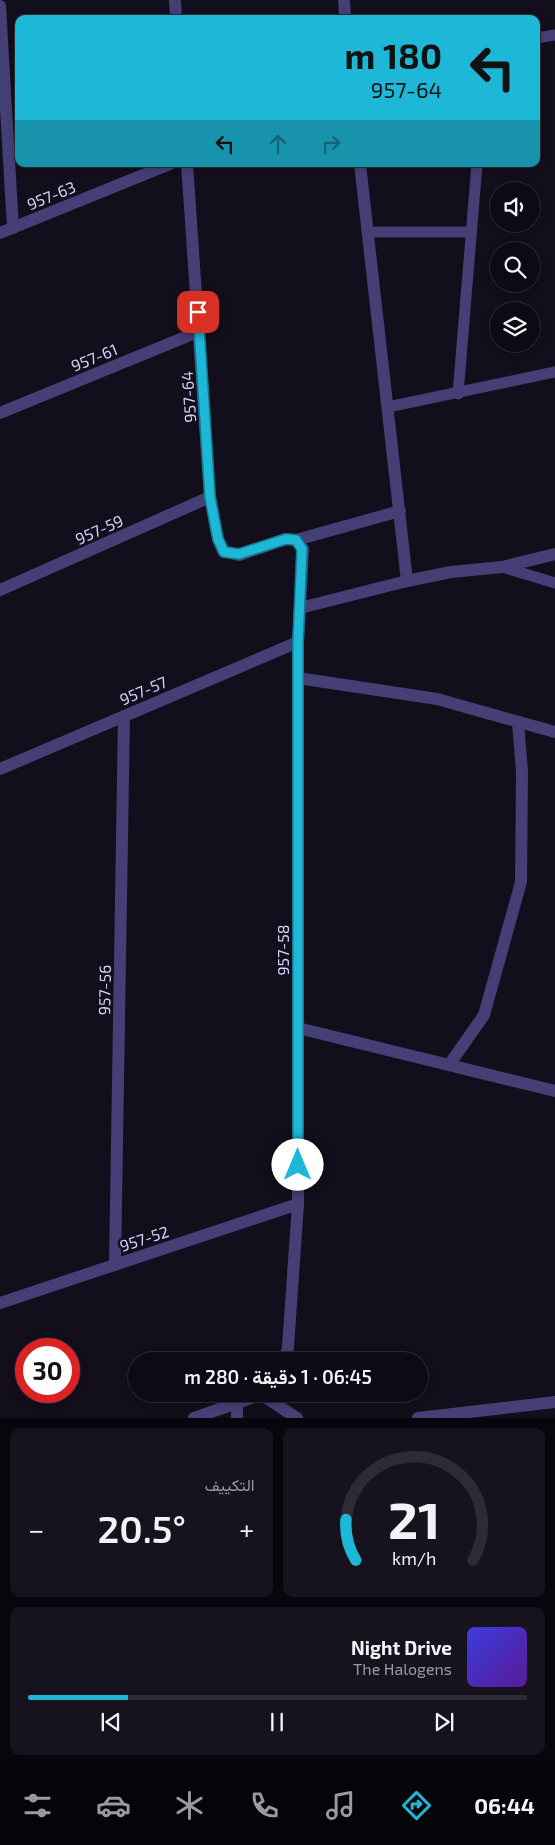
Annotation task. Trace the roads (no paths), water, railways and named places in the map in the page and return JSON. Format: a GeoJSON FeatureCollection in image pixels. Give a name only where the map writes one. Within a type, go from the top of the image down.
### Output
{"type":"FeatureCollection","features":[{"type":"Feature","properties":{"kind":"street"},"geometry":{"type":"LineString","coordinates":[[174,0],[176,15]]}},
{"type":"Feature","properties":{"kind":"street"},"geometry":{"type":"LineString","coordinates":[[344,0],[345,15]]}},
{"type":"Feature","properties":{"kind":"street"},"geometry":{"type":"LineString","coordinates":[[0,6],[13,228]]}},
{"type":"Feature","properties":{"kind":"street","name":"957-63"},"geometry":{"type":"LineString","coordinates":[[0,233],[163,167]]}},
{"type":"Feature","properties":{"kind":"street","name":"957-64"},"geometry":{"type":"LineString","coordinates":[[187,167],[210,497],[218,539],[224,552],[239,554],[286,539],[296,540]]}},
{"type":"Feature","properties":{"kind":"street"},"geometry":{"type":"LineString","coordinates":[[360,167],[407,581]]}},
{"type":"Feature","properties":{"kind":"street","name":"957-61"},"geometry":{"type":"LineString","coordinates":[[0,413],[200,331]]}},
{"type":"Feature","properties":{"kind":"street","name":"957-59"},"geometry":{"type":"LineString","coordinates":[[0,590],[210,497]]}},
{"type":"Feature","properties":{"kind":"street"},"geometry":{"type":"LineString","coordinates":[[296,540],[400,511]]}},
{"type":"Feature","properties":{"kind":"street","name":"957-58"},"geometry":{"type":"LineString","coordinates":[[287,1352],[298,1204],[298,642],[302,549],[296,540]]}},
{"type":"Feature","properties":{"kind":"street"},"geometry":{"type":"LineString","coordinates":[[300,608],[407,581],[450,572],[502,567],[555,554]]}},
{"type":"Feature","properties":{"kind":"street","name":"957-57"},"geometry":{"type":"LineString","coordinates":[[0,768],[298,642]]}},
{"type":"Feature","properties":{"kind":"street"},"geometry":{"type":"LineString","coordinates":[[298,678],[436,699],[555,732]]}},
{"type":"Feature","properties":{"kind":"street","name":"957-56"},"geometry":{"type":"LineString","coordinates":[[115,1265],[124,716]]}},
{"type":"Feature","properties":{"kind":"street"},"geometry":{"type":"LineString","coordinates":[[449,1065],[484,1015],[521,882],[522,772],[518,722]]}},
{"type":"Feature","properties":{"kind":"street"},"geometry":{"type":"LineString","coordinates":[[298,1028],[555,1091]]}},
{"type":"Feature","properties":{"kind":"street","name":"957-52"},"geometry":{"type":"LineString","coordinates":[[0,1303],[298,1204]]}},
{"type":"Feature","properties":{"kind":"street"},"geometry":{"type":"LineString","coordinates":[[274,1402],[297,1418]]}},
{"type":"Feature","properties":{"kind":"street"},"geometry":{"type":"LineString","coordinates":[[418,1418],[555,1402]]}},
{"type":"Feature","properties":{"kind":"street"},"geometry":{"type":"LineString","coordinates":[[194,1418],[238,1403],[237,1418]]}},
{"type":"Feature","properties":{"kind":"lane"},"geometry":{"type":"LineString","coordinates":[[540,37],[555,35]]}},
{"type":"Feature","properties":{"kind":"lane"},"geometry":{"type":"LineString","coordinates":[[458,394],[477,167]]}},
{"type":"Feature","properties":{"kind":"lane"},"geometry":{"type":"LineString","coordinates":[[368,232],[471,232]]}},
{"type":"Feature","properties":{"kind":"lane"},"geometry":{"type":"LineString","coordinates":[[388,407],[458,394],[555,372]]}},
{"type":"Feature","properties":{"kind":"lane"},"geometry":{"type":"LineString","coordinates":[[502,567],[555,583]]}}]}
